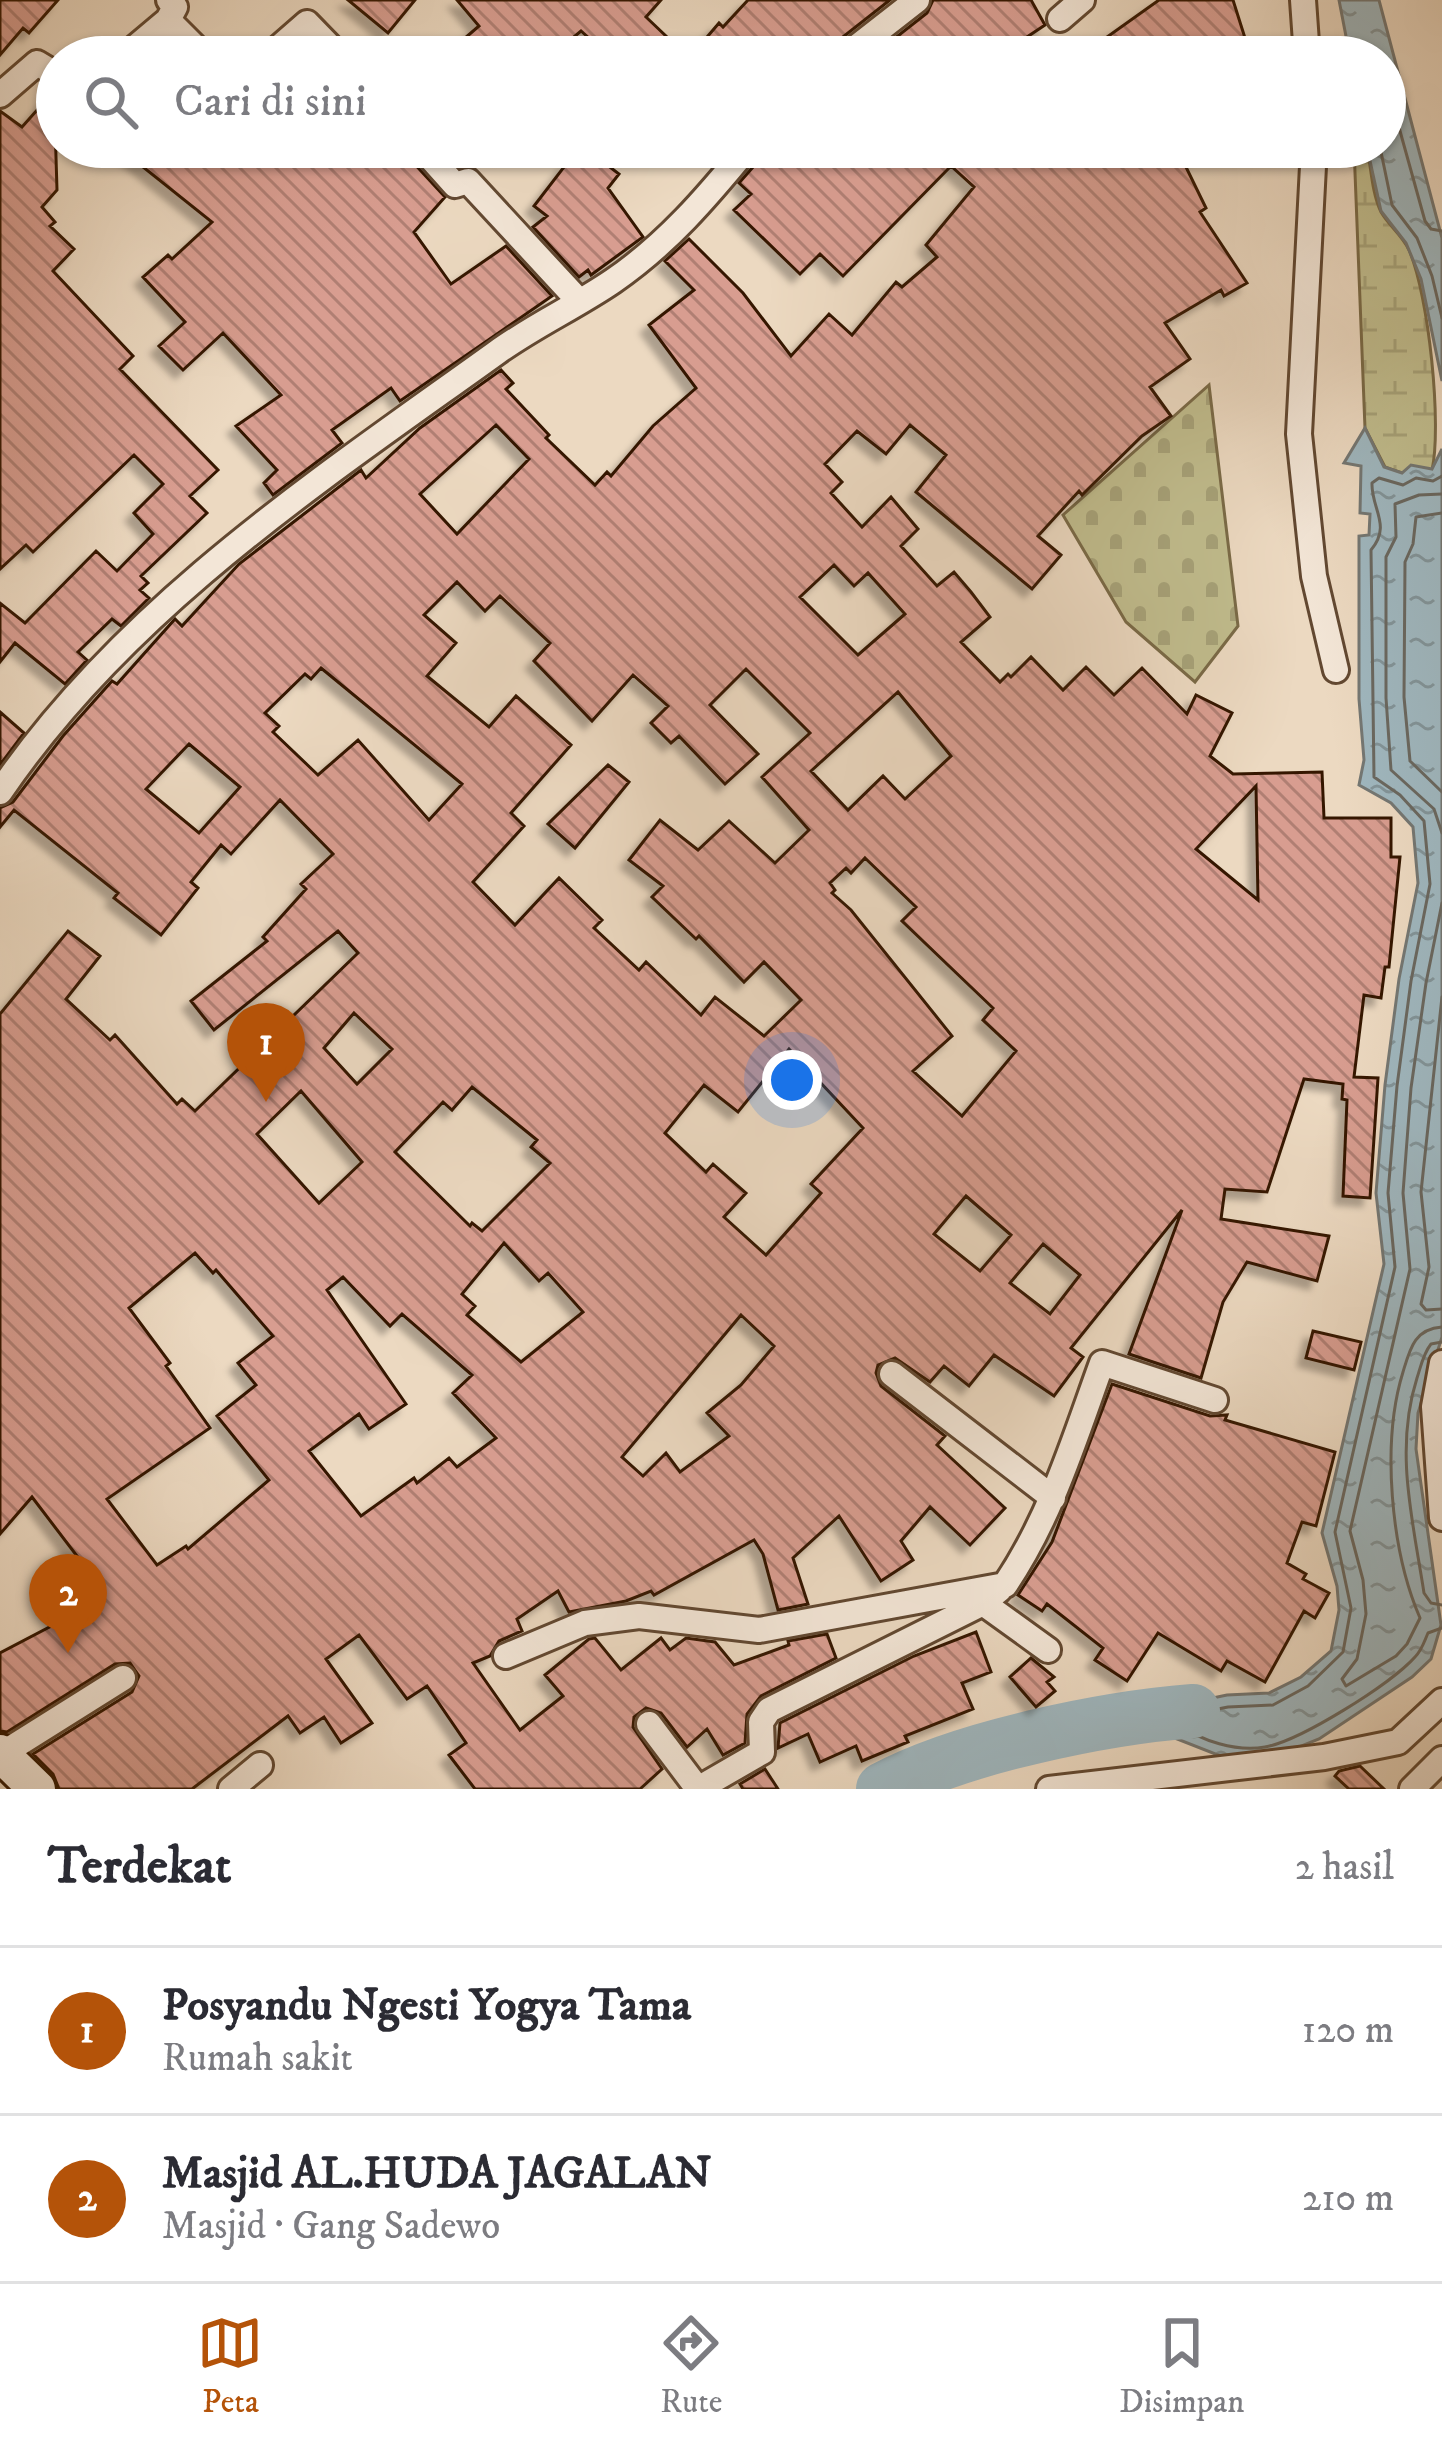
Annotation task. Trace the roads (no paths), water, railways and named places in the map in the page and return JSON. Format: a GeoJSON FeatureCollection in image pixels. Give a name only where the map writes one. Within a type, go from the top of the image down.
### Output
{"type":"FeatureCollection","features":[{"type":"Feature","properties":{"kind":"street"},"geometry":{"type":"LineString","coordinates":[[871,36],[917,0]]}},
{"type":"Feature","properties":{"kind":"street"},"geometry":{"type":"LineString","coordinates":[[1060,19],[1082,0]]}},
{"type":"Feature","properties":{"kind":"street"},"geometry":{"type":"LineString","coordinates":[[1303,0],[1306,36]]}},
{"type":"Feature","properties":{"kind":"street"},"geometry":{"type":"LineString","coordinates":[[144,36],[168,10],[189,36]]}},
{"type":"Feature","properties":{"kind":"street"},"geometry":{"type":"LineString","coordinates":[[292,36],[307,23],[320,36]]}},
{"type":"Feature","properties":{"kind":"street"},"geometry":{"type":"LineString","coordinates":[[0,94],[36,63]]}},
{"type":"Feature","properties":{"kind":"street"},"geometry":{"type":"LineString","coordinates":[[441,168],[455,184],[468,181],[579,301]]}},
{"type":"Feature","properties":{"kind":"street"},"geometry":{"type":"LineString","coordinates":[[0,792],[39,734],[92,676],[210,566],[500,350],[612,282],[684,224],[731,168]]}},
{"type":"Feature","properties":{"kind":"street"},"geometry":{"type":"LineString","coordinates":[[1313,168],[1299,434],[1314,576],[1336,670]]}},
{"type":"Feature","properties":{"kind":"street"},"geometry":{"type":"LineString","coordinates":[[649,1724],[698,1789],[762,1752],[760,1722],[769,1710],[983,1603],[1005,1585],[1029,1549],[1053,1498],[1102,1363],[1215,1400]]}},
{"type":"Feature","properties":{"kind":"street"},"geometry":{"type":"LineString","coordinates":[[1442,1363],[1434,1407],[1442,1518]]}},
{"type":"Feature","properties":{"kind":"street"},"geometry":{"type":"LineString","coordinates":[[892,1375],[1053,1498]]}},
{"type":"Feature","properties":{"kind":"street"},"geometry":{"type":"LineString","coordinates":[[506,1656],[585,1623],[639,1616],[759,1630],[1005,1585]]}},
{"type":"Feature","properties":{"kind":"street"},"geometry":{"type":"LineString","coordinates":[[983,1603],[1048,1650]]}},
{"type":"Feature","properties":{"kind":"street"},"geometry":{"type":"LineString","coordinates":[[37,1789],[1,1753],[123,1678]]}},
{"type":"Feature","properties":{"kind":"street"},"geometry":{"type":"LineString","coordinates":[[1049,1789],[1324,1757],[1398,1742],[1442,1701]]}},
{"type":"Feature","properties":{"kind":"street"},"geometry":{"type":"LineString","coordinates":[[1412,1789],[1442,1759]]}},
{"type":"Feature","properties":{"kind":"street"},"geometry":{"type":"LineString","coordinates":[[231,1789],[260,1765]]}},
{"type":"Feature","properties":{"kind":"water"},"geometry":{"type":"Polygon","coordinates":[[[1339,0],[1379,0],[1389,36],[1346,36],[1339,0]]]}},
{"type":"Feature","properties":{"kind":"water"},"geometry":{"type":"Polygon","coordinates":[[[1406,102],[1442,238],[1442,381],[1421,279],[1406,243],[1381,211],[1372,168],[1406,168],[1406,102]]]}},
{"type":"Feature","properties":{"kind":"water"},"geometry":{"type":"Polygon","coordinates":[[[1365,428],[1384,467],[1402,473],[1411,465],[1432,469],[1442,449],[1442,1337],[1418,1413],[1416,1449],[1441,1625],[1431,1659],[1412,1677],[1319,1739],[1269,1759],[1228,1759],[1121,1717],[1227,1695],[1269,1693],[1301,1677],[1331,1651],[1339,1610],[1322,1533],[1384,1264],[1376,1193],[1385,1085],[1418,883],[1413,827],[1391,803],[1359,785],[1364,760],[1359,699],[1359,536],[1369,535],[1370,514],[1360,513],[1361,466],[1344,463],[1365,428]]]}},
{"type":"Feature","properties":{"kind":"waterway"},"geometry":{"type":"LineString","coordinates":[[883,1789],[952,1760],[1034,1737],[1193,1711]]}},
{"type":"Feature","properties":{"kind":"place","name":"Posyandu Ngesti Yogya Tama"},"geometry":{"type":"Point","coordinates":[266,1102]}},
{"type":"Feature","properties":{"kind":"place","name":"Masjid AL.HUDA JAGALAN"},"geometry":{"type":"Point","coordinates":[68,1653]}}]}
